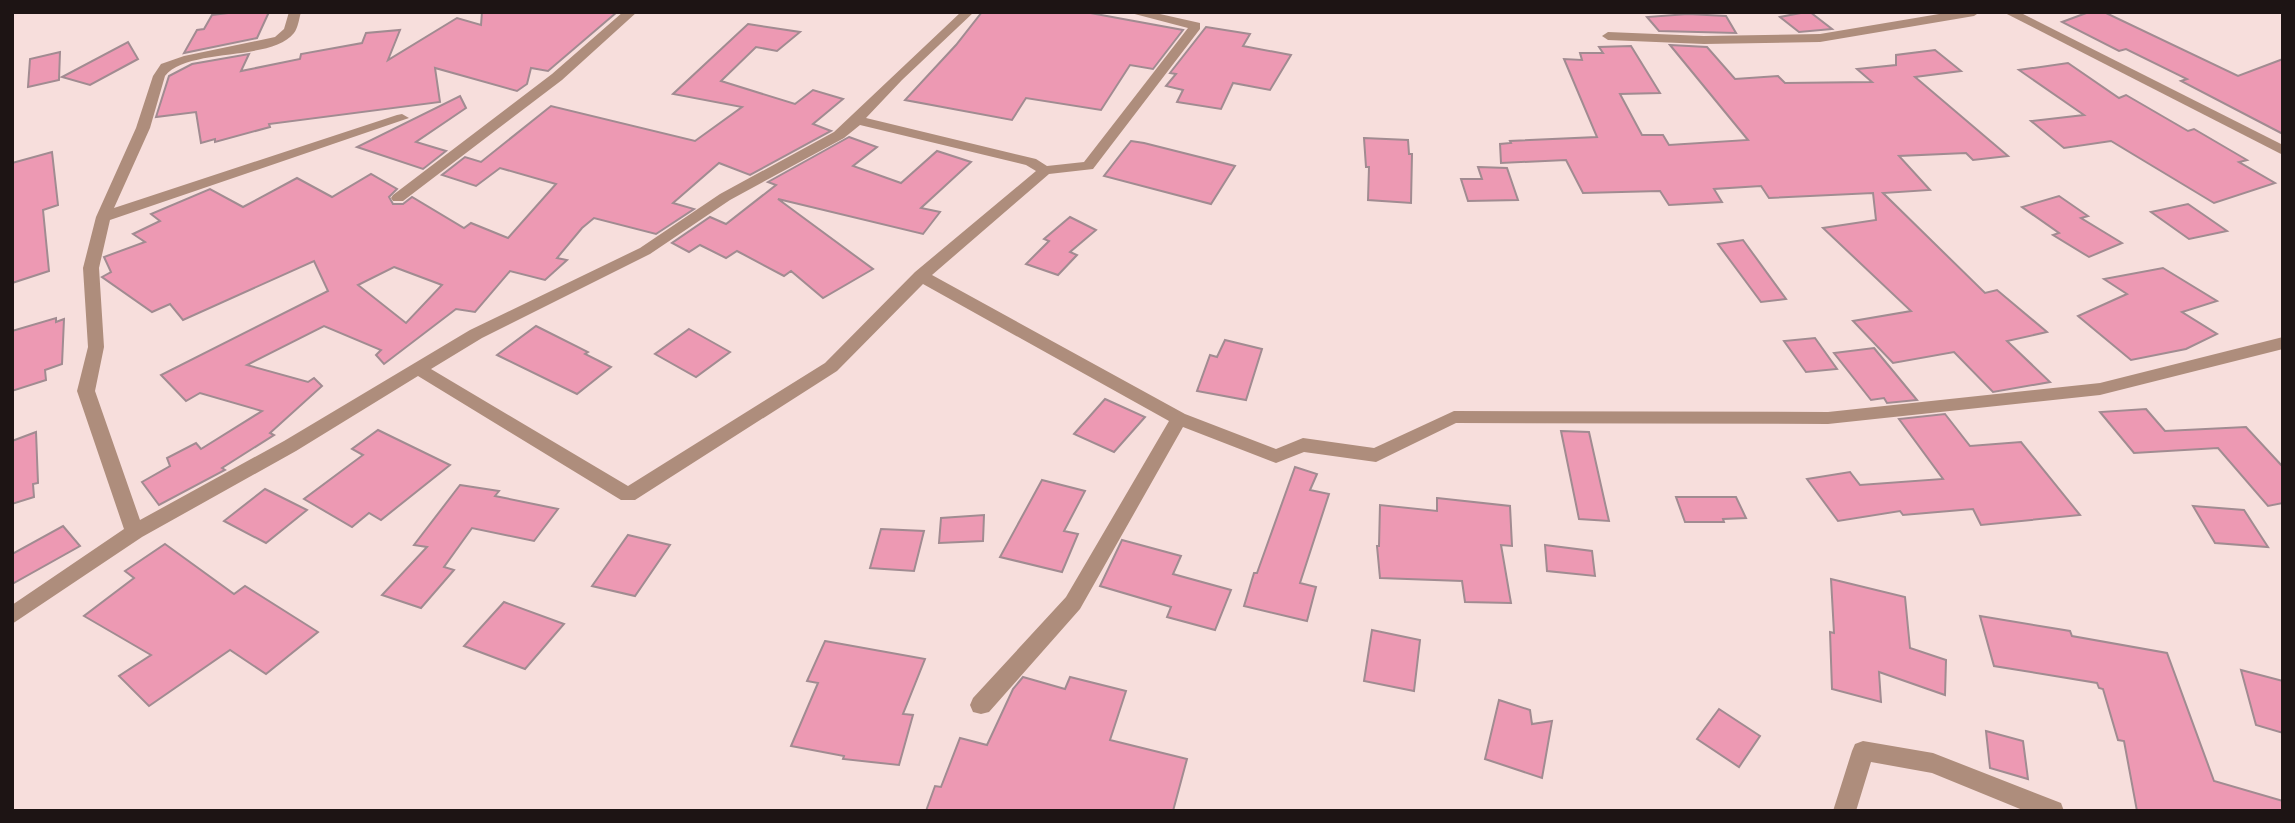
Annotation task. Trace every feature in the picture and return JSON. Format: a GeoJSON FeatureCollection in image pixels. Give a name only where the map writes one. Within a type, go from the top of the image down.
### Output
{"type":"FeatureCollection","features":[{"type":"Feature","properties":{"kind":"street"},"geometry":{"type":"LineString","coordinates":[[135,533],[86,391],[96,347],[91,268],[103,218],[143,128],[159,76],[166,67],[184,60],[263,46],[279,40],[290,30],[295,12]]}},
{"type":"Feature","properties":{"kind":"street"},"geometry":{"type":"LineString","coordinates":[[398,198],[557,78],[631,12]]}},
{"type":"Feature","properties":{"kind":"street"},"geometry":{"type":"LineString","coordinates":[[12,616],[135,533],[290,446],[507,318],[645,251],[725,197],[839,135],[968,12]]}},
{"type":"Feature","properties":{"kind":"street"},"geometry":{"type":"LineString","coordinates":[[857,120],[1031,162],[1045,170],[1088,166],[1196,26],[1133,12]]}},
{"type":"Feature","properties":{"kind":"street"},"geometry":{"type":"LineString","coordinates":[[1608,36],[1704,40],[1820,38],[1974,12]]}},
{"type":"Feature","properties":{"kind":"street"},"geometry":{"type":"LineString","coordinates":[[2009,12],[2283,151]]}},
{"type":"Feature","properties":{"kind":"street"},"geometry":{"type":"LineString","coordinates":[[103,218],[402,118]]}},
{"type":"Feature","properties":{"kind":"street"},"geometry":{"type":"LineString","coordinates":[[419,369],[628,495],[831,367],[921,276],[1045,170]]}},
{"type":"Feature","properties":{"kind":"street"},"geometry":{"type":"LineString","coordinates":[[921,276],[1180,419],[1276,456],[1303,445],[1376,455],[1454,417],[1828,418],[2100,389],[2283,344]]}},
{"type":"Feature","properties":{"kind":"street"},"geometry":{"type":"LineString","coordinates":[[981,705],[1073,603],[1180,419]]}},
{"type":"Feature","properties":{"kind":"street"},"geometry":{"type":"LineString","coordinates":[[1844,811],[1863,751],[1933,763],[2053,811]]}},
{"type":"Feature","properties":{"kind":"building"},"geometry":{"type":"Polygon","coordinates":[[[269,12],[257,38],[184,53],[197,30],[204,29],[212,15],[269,12]]]}},
{"type":"Feature","properties":{"kind":"building"},"geometry":{"type":"Polygon","coordinates":[[[482,12],[617,12],[548,71],[531,68],[527,84],[517,91],[435,68],[440,102],[269,124],[270,127],[215,142],[215,139],[201,143],[196,112],[156,117],[169,76],[192,64],[249,54],[241,71],[300,59],[301,54],[362,43],[366,33],[400,30],[388,60],[457,18],[481,25],[482,12]]]}},
{"type":"Feature","properties":{"kind":"building"},"geometry":{"type":"Polygon","coordinates":[[[982,12],[1085,12],[1183,30],[1153,69],[1130,65],[1101,110],[1026,98],[1012,120],[905,100],[956,45],[982,12]]]}},
{"type":"Feature","properties":{"kind":"building"},"geometry":{"type":"Polygon","coordinates":[[[1810,12],[1832,29],[1799,32],[1780,17],[1810,12]]]}},
{"type":"Feature","properties":{"kind":"building"},"geometry":{"type":"Polygon","coordinates":[[[2089,12],[2104,12],[2238,76],[2283,59],[2283,134],[2181,81],[2187,79],[2126,49],[2119,51],[2062,22],[2089,12]]]}},
{"type":"Feature","properties":{"kind":"building"},"geometry":{"type":"Polygon","coordinates":[[[1688,14],[1726,16],[1736,33],[1659,31],[1647,17],[1688,14]]]}},
{"type":"Feature","properties":{"kind":"building"},"geometry":{"type":"Polygon","coordinates":[[[748,24],[800,32],[777,51],[756,47],[721,81],[795,104],[813,90],[843,99],[813,124],[831,131],[750,175],[719,163],[673,203],[694,209],[656,234],[594,218],[557,258],[567,260],[545,280],[510,271],[475,312],[456,309],[384,364],[376,355],[381,350],[324,326],[247,365],[308,382],[314,378],[322,386],[270,433],[274,435],[222,468],[225,470],[159,505],[142,482],[170,466],[167,458],[196,443],[201,449],[262,411],[200,393],[186,401],[161,375],[328,291],[314,261],[183,320],[170,304],[152,312],[102,277],[111,272],[104,257],[145,242],[133,234],[160,221],[151,214],[210,189],[243,207],[297,178],[332,197],[371,174],[397,189],[389,197],[393,204],[403,204],[412,197],[464,228],[471,223],[508,238],[556,184],[500,168],[476,186],[442,175],[465,157],[481,162],[551,106],[695,141],[742,107],[673,94],[748,24]],[[394,267],[358,285],[406,323],[442,285],[394,267]]]}},
{"type":"Feature","properties":{"kind":"building"},"geometry":{"type":"Polygon","coordinates":[[[1206,27],[1250,34],[1243,46],[1291,55],[1270,90],[1233,83],[1221,109],[1177,102],[1183,90],[1166,86],[1176,74],[1170,73],[1206,27]]]}},
{"type":"Feature","properties":{"kind":"building"},"geometry":{"type":"Polygon","coordinates":[[[128,42],[138,59],[90,85],[62,77],[128,42]]]}},
{"type":"Feature","properties":{"kind":"building"},"geometry":{"type":"Polygon","coordinates":[[[1670,45],[1707,47],[1735,79],[1778,76],[1785,83],[1872,82],[1857,69],[1896,65],[1896,55],[1935,50],[1961,71],[1915,77],[2008,156],[1973,160],[1966,153],[1899,156],[1930,190],[1883,193],[1985,293],[1997,290],[2047,332],[2007,341],[2050,382],[1993,392],[1954,352],[1893,363],[1853,321],[1911,311],[1823,228],[1876,220],[1873,193],[1769,198],[1761,186],[1714,189],[1722,202],[1669,205],[1660,191],[1583,193],[1566,160],[1501,163],[1500,144],[1511,143],[1510,141],[1597,137],[1564,59],[1582,60],[1580,53],[1603,53],[1599,47],[1631,46],[1660,93],[1620,94],[1642,135],[1663,135],[1669,145],[1748,140],[1670,45]]]}},
{"type":"Feature","properties":{"kind":"building"},"geometry":{"type":"Polygon","coordinates":[[[60,52],[59,80],[28,87],[30,59],[60,52]]]}},
{"type":"Feature","properties":{"kind":"building"},"geometry":{"type":"Polygon","coordinates":[[[2068,63],[2119,98],[2126,95],[2188,131],[2194,129],[2247,160],[2239,162],[2275,183],[2214,203],[2111,141],[2064,148],[2031,121],[2084,115],[2019,70],[2068,63]]]}},
{"type":"Feature","properties":{"kind":"building"},"geometry":{"type":"Polygon","coordinates":[[[460,96],[466,108],[416,142],[446,151],[423,169],[357,147],[460,96]]]}},
{"type":"Feature","properties":{"kind":"building"},"geometry":{"type":"Polygon","coordinates":[[[849,137],[877,147],[853,166],[901,183],[937,151],[971,162],[921,208],[940,212],[923,234],[778,199],[873,269],[823,298],[791,271],[784,276],[737,251],[726,258],[700,245],[689,252],[672,243],[710,217],[726,224],[776,185],[768,182],[849,137]]]}},
{"type":"Feature","properties":{"kind":"building"},"geometry":{"type":"Polygon","coordinates":[[[1364,138],[1408,140],[1409,154],[1412,154],[1411,203],[1368,200],[1369,167],[1366,167],[1364,138]]]}},
{"type":"Feature","properties":{"kind":"building"},"geometry":{"type":"Polygon","coordinates":[[[1131,141],[1235,166],[1211,204],[1104,176],[1131,141]]]}},
{"type":"Feature","properties":{"kind":"building"},"geometry":{"type":"Polygon","coordinates":[[[52,152],[58,205],[43,210],[49,271],[12,283],[12,163],[52,152]]]}},
{"type":"Feature","properties":{"kind":"building"},"geometry":{"type":"Polygon","coordinates":[[[1478,167],[1507,168],[1518,200],[1468,201],[1461,179],[1482,179],[1478,167]]]}},
{"type":"Feature","properties":{"kind":"building"},"geometry":{"type":"Polygon","coordinates":[[[2059,196],[2088,216],[2081,218],[2122,243],[2089,257],[2053,235],[2059,233],[2022,207],[2059,196]]]}},
{"type":"Feature","properties":{"kind":"building"},"geometry":{"type":"Polygon","coordinates":[[[2188,204],[2227,231],[2189,239],[2151,212],[2188,204]]]}},
{"type":"Feature","properties":{"kind":"building"},"geometry":{"type":"Polygon","coordinates":[[[1070,217],[1096,230],[1070,252],[1077,255],[1058,275],[1026,264],[1049,241],[1044,239],[1070,217]]]}},
{"type":"Feature","properties":{"kind":"building"},"geometry":{"type":"Polygon","coordinates":[[[1743,240],[1786,299],[1761,302],[1718,244],[1743,240]]]}},
{"type":"Feature","properties":{"kind":"building"},"geometry":{"type":"Polygon","coordinates":[[[2163,268],[2217,301],[2182,312],[2217,334],[2186,349],[2131,360],[2078,316],[2127,294],[2104,279],[2163,268]]]}},
{"type":"Feature","properties":{"kind":"building"},"geometry":{"type":"Polygon","coordinates":[[[56,318],[56,322],[64,319],[62,364],[45,370],[46,380],[12,391],[12,331],[56,318]]]}},
{"type":"Feature","properties":{"kind":"building"},"geometry":{"type":"Polygon","coordinates":[[[536,326],[588,352],[585,354],[611,367],[577,394],[497,355],[536,326]]]}},
{"type":"Feature","properties":{"kind":"building"},"geometry":{"type":"Polygon","coordinates":[[[689,329],[730,352],[696,377],[655,354],[689,329]]]}},
{"type":"Feature","properties":{"kind":"building"},"geometry":{"type":"Polygon","coordinates":[[[1815,338],[1837,369],[1806,372],[1784,341],[1815,338]]]}},
{"type":"Feature","properties":{"kind":"building"},"geometry":{"type":"Polygon","coordinates":[[[1225,340],[1262,349],[1246,400],[1197,391],[1210,355],[1217,357],[1225,340]]]}},
{"type":"Feature","properties":{"kind":"building"},"geometry":{"type":"Polygon","coordinates":[[[1874,348],[1917,400],[1887,403],[1884,398],[1871,400],[1834,353],[1874,348]]]}},
{"type":"Feature","properties":{"kind":"building"},"geometry":{"type":"Polygon","coordinates":[[[1105,399],[1145,417],[1114,452],[1074,434],[1105,399]]]}},
{"type":"Feature","properties":{"kind":"building"},"geometry":{"type":"Polygon","coordinates":[[[2146,409],[2165,431],[2246,427],[2283,467],[2283,503],[2268,506],[2218,448],[2134,453],[2100,412],[2146,409]]]}},
{"type":"Feature","properties":{"kind":"building"},"geometry":{"type":"Polygon","coordinates":[[[1945,414],[1970,446],[2021,442],[2080,515],[1981,525],[1973,509],[1903,515],[1900,511],[1838,521],[1807,479],[1850,472],[1860,485],[1943,479],[1899,419],[1945,414]]]}},
{"type":"Feature","properties":{"kind":"building"},"geometry":{"type":"Polygon","coordinates":[[[378,430],[450,465],[381,520],[369,513],[352,527],[304,499],[363,455],[352,449],[378,430]]]}},
{"type":"Feature","properties":{"kind":"building"},"geometry":{"type":"Polygon","coordinates":[[[1561,431],[1589,432],[1609,521],[1579,519],[1561,431]]]}},
{"type":"Feature","properties":{"kind":"building"},"geometry":{"type":"Polygon","coordinates":[[[36,432],[38,483],[33,484],[34,497],[12,504],[12,441],[36,432]]]}},
{"type":"Feature","properties":{"kind":"building"},"geometry":{"type":"Polygon","coordinates":[[[1295,467],[1317,474],[1310,490],[1329,494],[1300,583],[1316,587],[1307,621],[1244,606],[1295,467]]]}},
{"type":"Feature","properties":{"kind":"building"},"geometry":{"type":"Polygon","coordinates":[[[1042,480],[1085,491],[1064,531],[1078,534],[1062,572],[1000,557],[1042,480]]]}},
{"type":"Feature","properties":{"kind":"building"},"geometry":{"type":"Polygon","coordinates":[[[460,485],[499,491],[495,496],[558,509],[534,541],[472,528],[444,567],[454,570],[421,608],[382,595],[427,547],[414,545],[460,485]]]}},
{"type":"Feature","properties":{"kind":"building"},"geometry":{"type":"Polygon","coordinates":[[[265,489],[307,510],[266,543],[224,521],[265,489]]]}},
{"type":"Feature","properties":{"kind":"building"},"geometry":{"type":"Polygon","coordinates":[[[1676,497],[1736,497],[1746,518],[1723,519],[1724,522],[1685,522],[1676,497]]]}},
{"type":"Feature","properties":{"kind":"building"},"geometry":{"type":"Polygon","coordinates":[[[1437,498],[1510,506],[1512,546],[1501,545],[1511,603],[1465,602],[1462,581],[1380,578],[1377,546],[1380,505],[1437,511],[1437,498]]]}},
{"type":"Feature","properties":{"kind":"building"},"geometry":{"type":"Polygon","coordinates":[[[2193,506],[2244,510],[2268,547],[2215,543],[2193,506]]]}},
{"type":"Feature","properties":{"kind":"building"},"geometry":{"type":"Polygon","coordinates":[[[984,515],[983,541],[939,543],[941,518],[984,515]]]}},
{"type":"Feature","properties":{"kind":"building"},"geometry":{"type":"Polygon","coordinates":[[[63,526],[80,546],[12,584],[12,554],[63,526]]]}},
{"type":"Feature","properties":{"kind":"building"},"geometry":{"type":"Polygon","coordinates":[[[881,529],[924,531],[914,571],[870,568],[881,529]]]}},
{"type":"Feature","properties":{"kind":"building"},"geometry":{"type":"Polygon","coordinates":[[[628,535],[670,545],[635,596],[592,586],[628,535]]]}},
{"type":"Feature","properties":{"kind":"building"},"geometry":{"type":"Polygon","coordinates":[[[1122,540],[1181,556],[1173,574],[1231,590],[1215,630],[1167,617],[1171,607],[1100,586],[1122,540]]]}},
{"type":"Feature","properties":{"kind":"building"},"geometry":{"type":"Polygon","coordinates":[[[165,544],[234,594],[245,586],[318,632],[266,674],[230,650],[149,706],[119,676],[151,655],[84,616],[134,578],[125,571],[165,544]]]}},
{"type":"Feature","properties":{"kind":"building"},"geometry":{"type":"Polygon","coordinates":[[[1545,545],[1592,551],[1595,576],[1547,571],[1545,545]]]}},
{"type":"Feature","properties":{"kind":"building"},"geometry":{"type":"Polygon","coordinates":[[[1831,579],[1905,597],[1910,648],[1946,660],[1945,695],[1879,672],[1881,702],[1832,689],[1830,632],[1834,633],[1831,579]]]}},
{"type":"Feature","properties":{"kind":"building"},"geometry":{"type":"Polygon","coordinates":[[[504,602],[564,624],[525,669],[464,646],[504,602]]]}},
{"type":"Feature","properties":{"kind":"building"},"geometry":{"type":"Polygon","coordinates":[[[1980,616],[2070,631],[2072,636],[2167,653],[2214,781],[2283,801],[2283,811],[2137,811],[2124,741],[2118,740],[2103,689],[2099,688],[2097,683],[1994,666],[1980,616]]]}},
{"type":"Feature","properties":{"kind":"building"},"geometry":{"type":"Polygon","coordinates":[[[1372,630],[1420,640],[1414,691],[1364,681],[1372,630]]]}},
{"type":"Feature","properties":{"kind":"building"},"geometry":{"type":"Polygon","coordinates":[[[825,641],[925,659],[903,714],[913,715],[899,765],[843,759],[844,756],[791,746],[818,683],[807,681],[825,641]]]}},
{"type":"Feature","properties":{"kind":"building"},"geometry":{"type":"Polygon","coordinates":[[[2241,670],[2283,681],[2283,733],[2256,725],[2241,670]]]}},
{"type":"Feature","properties":{"kind":"building"},"geometry":{"type":"Polygon","coordinates":[[[1023,677],[1065,689],[1070,677],[1126,691],[1110,740],[1187,759],[1173,811],[926,811],[935,786],[941,787],[960,738],[987,745],[1013,689],[1023,677]]]}},
{"type":"Feature","properties":{"kind":"building"},"geometry":{"type":"Polygon","coordinates":[[[1499,700],[1530,710],[1532,724],[1552,721],[1542,778],[1485,759],[1499,700]]]}},
{"type":"Feature","properties":{"kind":"building"},"geometry":{"type":"Polygon","coordinates":[[[1719,709],[1760,736],[1739,767],[1697,739],[1719,709]]]}},
{"type":"Feature","properties":{"kind":"building"},"geometry":{"type":"Polygon","coordinates":[[[1986,731],[2023,741],[2028,779],[1990,768],[1986,731]]]}}]}
